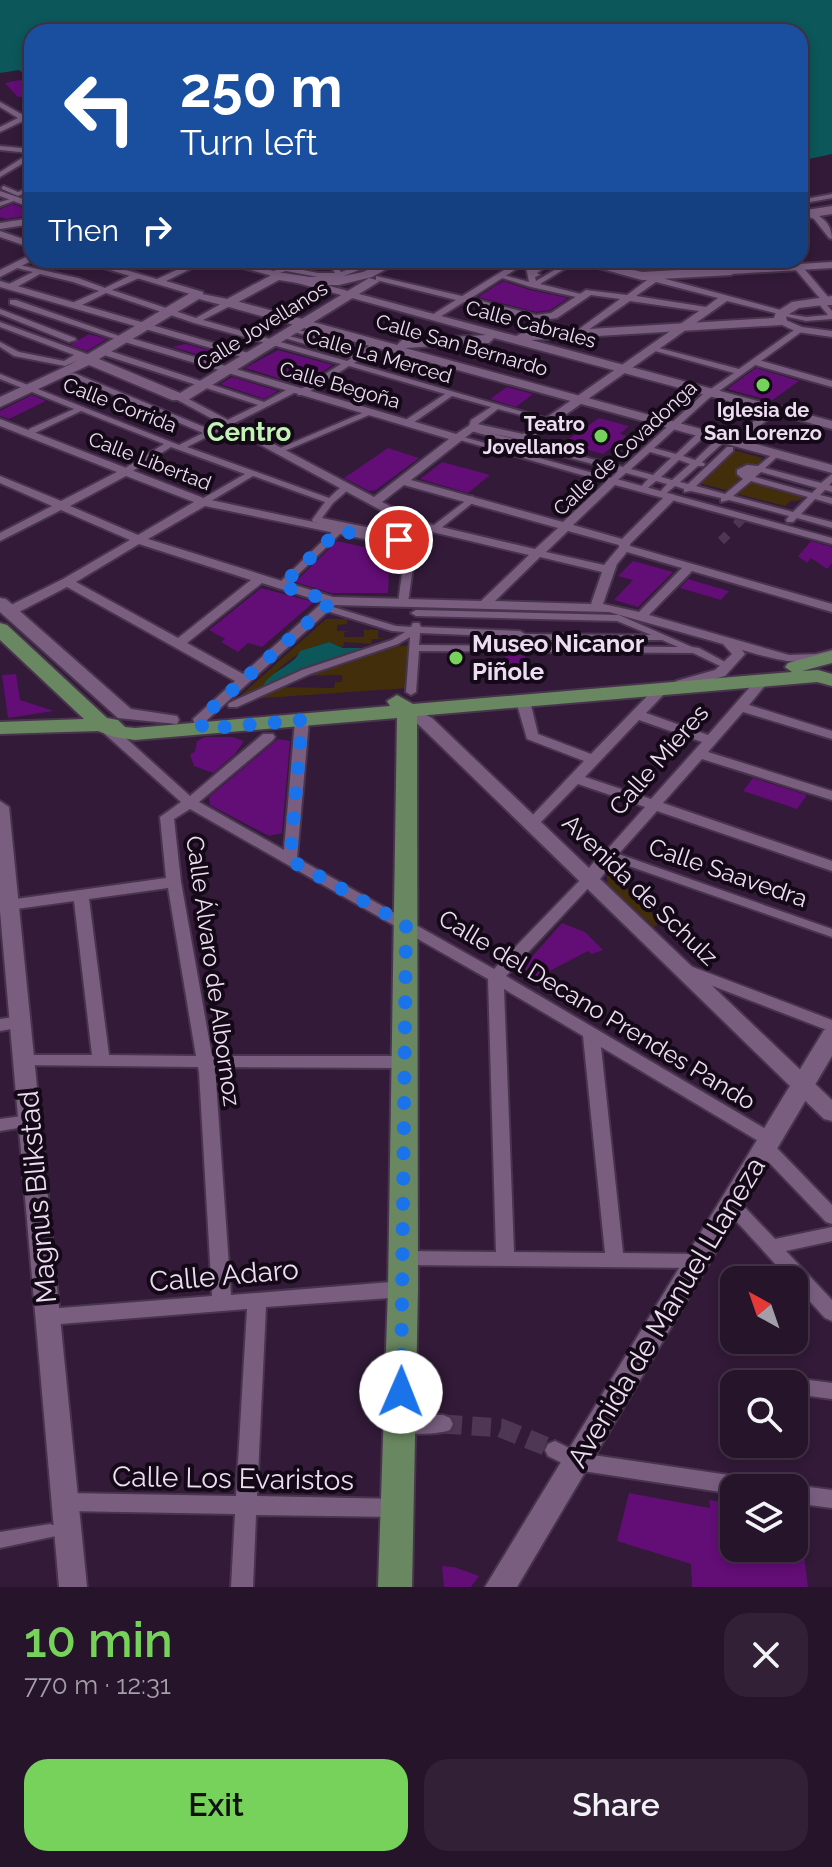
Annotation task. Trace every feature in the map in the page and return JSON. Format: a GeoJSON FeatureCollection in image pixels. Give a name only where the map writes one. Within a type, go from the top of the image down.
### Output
{"type":"FeatureCollection","features":[{"type":"Feature","properties":{"kind":"main road"},"geometry":{"type":"LineString","coordinates":[[808,213],[832,210]]}},
{"type":"Feature","properties":{"kind":"main road"},"geometry":{"type":"LineString","coordinates":[[229,303],[279,272],[303,281],[372,274],[383,268]]}},
{"type":"Feature","properties":{"kind":"main road","name":"Calle Jovellanos"},"geometry":{"type":"LineString","coordinates":[[177,397],[204,386],[293,334],[395,268]]}},
{"type":"Feature","properties":{"kind":"main road"},"geometry":{"type":"LineString","coordinates":[[605,268],[652,277],[713,268]]}},
{"type":"Feature","properties":{"kind":"main road"},"geometry":{"type":"LineString","coordinates":[[340,278],[336,287],[349,296]]}},
{"type":"Feature","properties":{"kind":"main road"},"geometry":{"type":"LineString","coordinates":[[1,389],[26,388],[85,361],[120,337],[200,294]]}},
{"type":"Feature","properties":{"kind":"main road","name":"Calle San Bernardo"},"geometry":{"type":"LineString","coordinates":[[200,294],[229,303]]}},
{"type":"Feature","properties":{"kind":"main road"},"geometry":{"type":"LineString","coordinates":[[85,361],[125,374],[177,397]]}},
{"type":"Feature","properties":{"kind":"main road"},"geometry":{"type":"LineString","coordinates":[[2,614],[125,714],[201,724],[302,720],[721,668],[769,675]]}},
{"type":"Feature","properties":{"kind":"main road"},"geometry":{"type":"LineString","coordinates":[[2,614],[103,725],[121,733],[135,734],[201,724],[410,706],[448,707],[564,698],[661,690],[769,675],[819,674],[832,655]]}},
{"type":"Feature","properties":{"kind":"main road"},"geometry":{"type":"LineString","coordinates":[[395,1587],[401,1424],[410,706]]}},
{"type":"Feature","properties":{"kind":"main road"},"geometry":{"type":"LineString","coordinates":[[0,728],[173,720]]}},
{"type":"Feature","properties":{"kind":"main road","name":"Avenida de Manuel Llaneza"},"geometry":{"type":"LineString","coordinates":[[500,1587],[566,1456],[697,1261],[832,1036]]}},
{"type":"Feature","properties":{"kind":"street"},"geometry":{"type":"LineString","coordinates":[[0,104],[3,112],[23,118]]}},
{"type":"Feature","properties":{"kind":"street"},"geometry":{"type":"LineString","coordinates":[[0,130],[23,118]]}},
{"type":"Feature","properties":{"kind":"street"},"geometry":{"type":"LineString","coordinates":[[0,148],[24,150]]}},
{"type":"Feature","properties":{"kind":"street"},"geometry":{"type":"LineString","coordinates":[[0,175],[24,155]]}},
{"type":"Feature","properties":{"kind":"street"},"geometry":{"type":"LineString","coordinates":[[2,190],[18,194],[24,192]]}},
{"type":"Feature","properties":{"kind":"street"},"geometry":{"type":"LineString","coordinates":[[2,190],[24,202]]}},
{"type":"Feature","properties":{"kind":"street"},"geometry":{"type":"LineString","coordinates":[[808,200],[832,196]]}},
{"type":"Feature","properties":{"kind":"street"},"geometry":{"type":"LineString","coordinates":[[0,204],[16,199]]}},
{"type":"Feature","properties":{"kind":"street"},"geometry":{"type":"LineString","coordinates":[[808,216],[832,236]]}},
{"type":"Feature","properties":{"kind":"street"},"geometry":{"type":"LineString","coordinates":[[0,226],[24,222]]}},
{"type":"Feature","properties":{"kind":"street"},"geometry":{"type":"LineString","coordinates":[[0,243],[5,236],[24,242]]}},
{"type":"Feature","properties":{"kind":"street"},"geometry":{"type":"LineString","coordinates":[[0,274],[24,261]]}},
{"type":"Feature","properties":{"kind":"street"},"geometry":{"type":"LineString","coordinates":[[808,266],[832,265]]}},
{"type":"Feature","properties":{"kind":"street","name":"Calle La Merced"},"geometry":{"type":"LineString","coordinates":[[15,266],[106,290],[197,321],[293,334],[310,353],[362,352],[451,393],[551,421]]}},
{"type":"Feature","properties":{"kind":"street","name":"Calle San Bernardo"},"geometry":{"type":"LineString","coordinates":[[108,268],[200,294]]}},
{"type":"Feature","properties":{"kind":"street"},"geometry":{"type":"LineString","coordinates":[[157,282],[188,268]]}},
{"type":"Feature","properties":{"kind":"street","name":"Calle Cabrales"},"geometry":{"type":"LineString","coordinates":[[259,268],[349,296],[832,425]]}},
{"type":"Feature","properties":{"kind":"street"},"geometry":{"type":"LineString","coordinates":[[279,272],[289,268]]}},
{"type":"Feature","properties":{"kind":"street"},"geometry":{"type":"LineString","coordinates":[[334,268],[340,278],[361,268]]}},
{"type":"Feature","properties":{"kind":"street"},"geometry":{"type":"LineString","coordinates":[[432,318],[515,268]]}},
{"type":"Feature","properties":{"kind":"street"},"geometry":{"type":"LineString","coordinates":[[530,268],[530,286]]}},
{"type":"Feature","properties":{"kind":"street"},"geometry":{"type":"LineString","coordinates":[[531,274],[540,268]]}},
{"type":"Feature","properties":{"kind":"street"},"geometry":{"type":"LineString","coordinates":[[557,268],[561,269]]}},
{"type":"Feature","properties":{"kind":"street"},"geometry":{"type":"LineString","coordinates":[[578,334],[628,299],[652,277],[785,316],[806,319],[832,317],[828,302],[799,268]]}},
{"type":"Feature","properties":{"kind":"street"},"geometry":{"type":"LineString","coordinates":[[530,286],[561,269]]}},
{"type":"Feature","properties":{"kind":"street"},"geometry":{"type":"LineString","coordinates":[[12,286],[39,272]]}},
{"type":"Feature","properties":{"kind":"street"},"geometry":{"type":"LineString","coordinates":[[531,274],[546,278]]}},
{"type":"Feature","properties":{"kind":"street"},"geometry":{"type":"LineString","coordinates":[[75,305],[136,276]]}},
{"type":"Feature","properties":{"kind":"street"},"geometry":{"type":"LineString","coordinates":[[500,276],[530,286],[585,295],[708,310]]}},
{"type":"Feature","properties":{"kind":"street"},"geometry":{"type":"LineString","coordinates":[[379,278],[536,318],[554,316],[585,295]]}},
{"type":"Feature","properties":{"kind":"street"},"geometry":{"type":"LineString","coordinates":[[0,284],[252,357]]}},
{"type":"Feature","properties":{"kind":"street"},"geometry":{"type":"LineString","coordinates":[[0,310],[27,295]]}},
{"type":"Feature","properties":{"kind":"street"},"geometry":{"type":"LineString","coordinates":[[511,453],[526,438],[726,297]]}},
{"type":"Feature","properties":{"kind":"street","name":"Calle Begoña"},"geometry":{"type":"LineString","coordinates":[[13,302],[229,371],[457,438]]}},
{"type":"Feature","properties":{"kind":"street"},"geometry":{"type":"LineString","coordinates":[[293,334],[320,347],[362,352],[504,338],[683,328],[785,316],[796,305],[828,302]]}},
{"type":"Feature","properties":{"kind":"street"},"geometry":{"type":"LineString","coordinates":[[197,321],[229,303]]}},
{"type":"Feature","properties":{"kind":"street","name":"Calle San Bernardo"},"geometry":{"type":"LineString","coordinates":[[229,303],[293,334],[362,352],[582,399],[728,444],[832,469]]}},
{"type":"Feature","properties":{"kind":"street"},"geometry":{"type":"LineString","coordinates":[[0,310],[72,340]]}},
{"type":"Feature","properties":{"kind":"street"},"geometry":{"type":"LineString","coordinates":[[785,316],[798,327],[832,333]]}},
{"type":"Feature","properties":{"kind":"street","name":"Calle de Covadonga"},"geometry":{"type":"LineString","coordinates":[[484,605],[673,425],[806,319]]}},
{"type":"Feature","properties":{"kind":"street"},"geometry":{"type":"LineString","coordinates":[[0,324],[61,348],[208,432]]}},
{"type":"Feature","properties":{"kind":"street"},"geometry":{"type":"LineString","coordinates":[[49,360],[72,340],[95,329]]}},
{"type":"Feature","properties":{"kind":"street"},"geometry":{"type":"LineString","coordinates":[[293,334],[333,339],[362,352]]}},
{"type":"Feature","properties":{"kind":"street"},"geometry":{"type":"LineString","coordinates":[[293,334],[311,340],[320,347]]}},
{"type":"Feature","properties":{"kind":"street"},"geometry":{"type":"LineString","coordinates":[[311,340],[333,339]]}},
{"type":"Feature","properties":{"kind":"street"},"geometry":{"type":"LineString","coordinates":[[310,353],[320,347],[344,345]]}},
{"type":"Feature","properties":{"kind":"street"},"geometry":{"type":"LineString","coordinates":[[2,347],[17,354],[65,364],[85,361],[145,365],[263,404]]}},
{"type":"Feature","properties":{"kind":"street"},"geometry":{"type":"LineString","coordinates":[[658,349],[740,372]]}},
{"type":"Feature","properties":{"kind":"street"},"geometry":{"type":"LineString","coordinates":[[181,447],[263,404],[297,391],[362,352]]}},
{"type":"Feature","properties":{"kind":"street"},"geometry":{"type":"LineString","coordinates":[[755,362],[832,384]]}},
{"type":"Feature","properties":{"kind":"street"},"geometry":{"type":"LineString","coordinates":[[125,374],[145,365]]}},
{"type":"Feature","properties":{"kind":"street","name":"Calle Corrida"},"geometry":{"type":"LineString","coordinates":[[26,388],[325,499]]}},
{"type":"Feature","properties":{"kind":"street"},"geometry":{"type":"LineString","coordinates":[[407,423],[451,393]]}},
{"type":"Feature","properties":{"kind":"street"},"geometry":{"type":"LineString","coordinates":[[177,397],[416,525],[609,570]]}},
{"type":"Feature","properties":{"kind":"street"},"geometry":{"type":"LineString","coordinates":[[474,428],[474,422],[497,406]]}},
{"type":"Feature","properties":{"kind":"street"},"geometry":{"type":"LineString","coordinates":[[32,431],[80,409]]}},
{"type":"Feature","properties":{"kind":"street"},"geometry":{"type":"LineString","coordinates":[[670,497],[676,481],[696,463],[728,444],[773,410]]}},
{"type":"Feature","properties":{"kind":"street"},"geometry":{"type":"LineString","coordinates":[[277,451],[370,413]]}},
{"type":"Feature","properties":{"kind":"street","name":"Calle Libertad"},"geometry":{"type":"LineString","coordinates":[[0,422],[203,502],[317,524],[338,531],[399,540],[414,531],[416,525]]}},
{"type":"Feature","properties":{"kind":"street"},"geometry":{"type":"LineString","coordinates":[[374,503],[474,428],[526,438],[832,523]]}},
{"type":"Feature","properties":{"kind":"street"},"geometry":{"type":"LineString","coordinates":[[643,489],[706,430]]}},
{"type":"Feature","properties":{"kind":"street"},"geometry":{"type":"LineString","coordinates":[[457,438],[832,541]]}},
{"type":"Feature","properties":{"kind":"street"},"geometry":{"type":"LineString","coordinates":[[0,538],[62,507],[170,444]]}},
{"type":"Feature","properties":{"kind":"street"},"geometry":{"type":"LineString","coordinates":[[604,644],[602,614],[611,563],[670,497],[693,485],[728,444]]}},
{"type":"Feature","properties":{"kind":"street"},"geometry":{"type":"LineString","coordinates":[[648,449],[710,467]]}},
{"type":"Feature","properties":{"kind":"street"},"geometry":{"type":"LineString","coordinates":[[549,463],[565,451]]}},
{"type":"Feature","properties":{"kind":"street"},"geometry":{"type":"LineString","coordinates":[[760,469],[772,458]]}},
{"type":"Feature","properties":{"kind":"street"},"geometry":{"type":"LineString","coordinates":[[824,487],[760,469],[741,470],[741,474],[751,479],[832,501]]}},
{"type":"Feature","properties":{"kind":"street"},"geometry":{"type":"LineString","coordinates":[[2,614],[67,582],[252,473]]}},
{"type":"Feature","properties":{"kind":"street"},"geometry":{"type":"LineString","coordinates":[[783,527],[832,477]]}},
{"type":"Feature","properties":{"kind":"street"},"geometry":{"type":"LineString","coordinates":[[0,479],[139,540],[356,612],[413,639],[454,649],[520,649],[666,639]]}},
{"type":"Feature","properties":{"kind":"street"},"geometry":{"type":"LineString","coordinates":[[715,509],[751,479]]}},
{"type":"Feature","properties":{"kind":"street"},"geometry":{"type":"LineString","coordinates":[[402,481],[566,525],[690,567],[832,608]]}},
{"type":"Feature","properties":{"kind":"street"},"geometry":{"type":"LineString","coordinates":[[812,495],[824,487]]}},
{"type":"Feature","properties":{"kind":"street"},"geometry":{"type":"LineString","coordinates":[[345,488],[325,499],[317,524],[401,534]]}},
{"type":"Feature","properties":{"kind":"street"},"geometry":{"type":"LineString","coordinates":[[433,530],[472,499]]}},
{"type":"Feature","properties":{"kind":"street"},"geometry":{"type":"LineString","coordinates":[[281,586],[338,531]]}},
{"type":"Feature","properties":{"kind":"street"},"geometry":{"type":"LineString","coordinates":[[403,603],[410,552]]}},
{"type":"Feature","properties":{"kind":"street"},"geometry":{"type":"LineString","coordinates":[[641,617],[690,567]]}},
{"type":"Feature","properties":{"kind":"street"},"geometry":{"type":"LineString","coordinates":[[179,644],[259,579]]}},
{"type":"Feature","properties":{"kind":"street"},"geometry":{"type":"LineString","coordinates":[[67,582],[244,680]]}},
{"type":"Feature","properties":{"kind":"street"},"geometry":{"type":"LineString","coordinates":[[201,724],[244,680],[332,606],[403,603],[484,605],[602,614],[619,618],[695,650],[721,668]]}},
{"type":"Feature","properties":{"kind":"street"},"geometry":{"type":"LineString","coordinates":[[410,706],[416,610],[520,616],[602,614],[610,608],[788,659],[832,655]]}},
{"type":"Feature","properties":{"kind":"street"},"geometry":{"type":"LineString","coordinates":[[520,616],[520,649]]}},
{"type":"Feature","properties":{"kind":"street"},"geometry":{"type":"LineString","coordinates":[[390,628],[395,642]]}},
{"type":"Feature","properties":{"kind":"street"},"geometry":{"type":"LineString","coordinates":[[454,649],[455,631]]}},
{"type":"Feature","properties":{"kind":"street"},"geometry":{"type":"LineString","coordinates":[[233,705],[306,672],[395,642],[455,631],[695,650]]}},
{"type":"Feature","properties":{"kind":"street"},"geometry":{"type":"LineString","coordinates":[[564,698],[687,683],[721,668],[739,654],[736,648],[725,642]]}},
{"type":"Feature","properties":{"kind":"street","name":"Calle Mieres"},"geometry":{"type":"LineString","coordinates":[[496,977],[590,878],[769,675]]}},
{"type":"Feature","properties":{"kind":"street"},"geometry":{"type":"LineString","coordinates":[[533,822],[661,690]]}},
{"type":"Feature","properties":{"kind":"street"},"geometry":{"type":"LineString","coordinates":[[523,701],[532,736],[593,760]]}},
{"type":"Feature","properties":{"kind":"street","name":"Avenida de Schulz"},"geometry":{"type":"LineString","coordinates":[[410,706],[832,1113]]}},
{"type":"Feature","properties":{"kind":"street"},"geometry":{"type":"LineString","coordinates":[[741,707],[832,735]]}},
{"type":"Feature","properties":{"kind":"street"},"geometry":{"type":"LineString","coordinates":[[638,715],[711,741]]}},
{"type":"Feature","properties":{"kind":"street"},"geometry":{"type":"LineString","coordinates":[[290,860],[302,720]]}},
{"type":"Feature","properties":{"kind":"street","name":"Calle del Decano Prendes Pando"},"geometry":{"type":"LineString","coordinates":[[103,725],[190,803],[496,977],[768,1144],[832,1217]]}},
{"type":"Feature","properties":{"kind":"street"},"geometry":{"type":"LineString","coordinates":[[190,803],[269,734]]}},
{"type":"Feature","properties":{"kind":"street"},"geometry":{"type":"LineString","coordinates":[[699,754],[832,796]]}},
{"type":"Feature","properties":{"kind":"street"},"geometry":{"type":"LineString","coordinates":[[575,778],[832,866]]}},
{"type":"Feature","properties":{"kind":"street","name":"Calle Álvaro de Albornoz"},"geometry":{"type":"LineString","coordinates":[[190,803],[167,817],[174,882],[206,1061],[222,1302]]}},
{"type":"Feature","properties":{"kind":"street","name":"Magnus Blikstad"},"geometry":{"type":"LineString","coordinates":[[0,807],[2,859],[9,905],[6,936],[22,1022],[73,1587]]}},
{"type":"Feature","properties":{"kind":"street","name":"Calle Saavedra"},"geometry":{"type":"LineString","coordinates":[[610,855],[832,933]]}},
{"type":"Feature","properties":{"kind":"street"},"geometry":{"type":"LineString","coordinates":[[9,905],[174,882]]}},
{"type":"Feature","properties":{"kind":"street"},"geometry":{"type":"LineString","coordinates":[[81,895],[101,1061]]}},
{"type":"Feature","properties":{"kind":"street"},"geometry":{"type":"LineString","coordinates":[[685,969],[832,1026]]}},
{"type":"Feature","properties":{"kind":"street"},"geometry":{"type":"LineString","coordinates":[[496,977],[505,1258]]}},
{"type":"Feature","properties":{"kind":"street"},"geometry":{"type":"LineString","coordinates":[[0,1025],[22,1022]]}},
{"type":"Feature","properties":{"kind":"street"},"geometry":{"type":"LineString","coordinates":[[591,1034],[615,1260]]}},
{"type":"Feature","properties":{"kind":"street"},"geometry":{"type":"LineString","coordinates":[[25,1061],[405,1062]]}},
{"type":"Feature","properties":{"kind":"street"},"geometry":{"type":"LineString","coordinates":[[0,1125],[30,1121]]}},
{"type":"Feature","properties":{"kind":"street"},"geometry":{"type":"LineString","coordinates":[[731,1204],[832,1313]]}},
{"type":"Feature","properties":{"kind":"street"},"geometry":{"type":"LineString","coordinates":[[772,1247],[832,1234]]}},
{"type":"Feature","properties":{"kind":"street"},"geometry":{"type":"LineString","coordinates":[[403,1258],[697,1261]]}},
{"type":"Feature","properties":{"kind":"street","name":"Calle Adaro"},"geometry":{"type":"LineString","coordinates":[[48,1317],[403,1289]]}},
{"type":"Feature","properties":{"kind":"street"},"geometry":{"type":"LineString","coordinates":[[242,1587],[257,1300]]}},
{"type":"Feature","properties":{"kind":"street"},"geometry":{"type":"LineString","coordinates":[[808,1388],[832,1391]]}},
{"type":"Feature","properties":{"kind":"street"},"geometry":{"type":"LineString","coordinates":[[401,1424],[443,1424]]}},
{"type":"Feature","properties":{"kind":"street"},"geometry":{"type":"LineString","coordinates":[[566,1456],[720,1482]]}},
{"type":"Feature","properties":{"kind":"street"},"geometry":{"type":"LineString","coordinates":[[808,1496],[832,1499]]}},
{"type":"Feature","properties":{"kind":"street","name":"Calle Los Evaristos"},"geometry":{"type":"LineString","coordinates":[[66,1502],[399,1508]]}},
{"type":"Feature","properties":{"kind":"street"},"geometry":{"type":"LineString","coordinates":[[0,1540],[50,1531]]}},
{"type":"Feature","properties":{"kind":"shaded area"},"geometry":{"type":"Polygon","coordinates":[[[0,0],[832,0],[832,154],[808,159],[808,24],[24,24],[24,74],[19,70],[0,73],[0,0]]]}},
{"type":"Feature","properties":{"kind":"shaded area"},"geometry":{"type":"Polygon","coordinates":[[[733,450],[762,458],[758,466],[737,468],[737,474],[745,479],[726,490],[699,483],[733,450]]]}},
{"type":"Feature","properties":{"kind":"shaded area"},"geometry":{"type":"Polygon","coordinates":[[[751,481],[803,495],[802,500],[790,501],[785,506],[738,494],[751,481]]]}},
{"type":"Feature","properties":{"kind":"shaded area"},"geometry":{"type":"Polygon","coordinates":[[[326,619],[347,619],[347,624],[337,625],[337,631],[349,631],[344,633],[344,637],[364,637],[364,630],[378,630],[378,638],[387,639],[372,639],[371,644],[344,642],[343,647],[330,643],[316,646],[284,664],[263,686],[266,686],[240,696],[326,619]]]}},
{"type":"Feature","properties":{"kind":"shaded area"},"geometry":{"type":"Polygon","coordinates":[[[329,642],[343,648],[364,648],[263,686],[300,651],[329,642]]]}},
{"type":"Feature","properties":{"kind":"shaded area"},"geometry":{"type":"Polygon","coordinates":[[[389,646],[411,646],[408,688],[252,699],[279,687],[334,688],[335,682],[342,682],[342,675],[301,676],[389,646]]]}},
{"type":"Feature","properties":{"kind":"shaded area"},"geometry":{"type":"Polygon","coordinates":[[[616,871],[626,874],[620,882],[661,922],[654,927],[607,884],[607,875],[616,871]]]}},
{"type":"Feature","properties":{"kind":"building"},"geometry":{"type":"Polygon","coordinates":[[[24,81],[24,97],[18,97],[5,83],[24,81]]]}},
{"type":"Feature","properties":{"kind":"building"},"geometry":{"type":"Polygon","coordinates":[[[13,204],[24,208],[24,216],[6,219],[0,217],[0,209],[13,204]]]}},
{"type":"Feature","properties":{"kind":"building"},"geometry":{"type":"Polygon","coordinates":[[[503,281],[568,298],[550,310],[536,312],[478,297],[503,281]]]}},
{"type":"Feature","properties":{"kind":"building"},"geometry":{"type":"Polygon","coordinates":[[[89,334],[107,339],[87,351],[70,345],[89,334]]]}},
{"type":"Feature","properties":{"kind":"building"},"geometry":{"type":"Polygon","coordinates":[[[185,344],[233,357],[224,362],[172,347],[185,344]]]}},
{"type":"Feature","properties":{"kind":"building"},"geometry":{"type":"Polygon","coordinates":[[[278,350],[333,365],[301,385],[245,368],[278,350]]]}},
{"type":"Feature","properties":{"kind":"building","name":"Iglesia de San Lorenzo"},"geometry":{"type":"Polygon","coordinates":[[[756,368],[799,381],[771,401],[727,389],[756,368]]]}},
{"type":"Feature","properties":{"kind":"building"},"geometry":{"type":"Polygon","coordinates":[[[232,377],[278,391],[264,399],[220,384],[232,377]]]}},
{"type":"Feature","properties":{"kind":"building"},"geometry":{"type":"Polygon","coordinates":[[[507,387],[533,394],[516,407],[490,399],[507,387]]]}},
{"type":"Feature","properties":{"kind":"building"},"geometry":{"type":"Polygon","coordinates":[[[32,395],[46,401],[9,419],[0,416],[0,411],[32,395]]]}},
{"type":"Feature","properties":{"kind":"building","name":"Teatro Jovellanos"},"geometry":{"type":"Polygon","coordinates":[[[599,418],[629,426],[620,434],[627,436],[603,454],[563,443],[599,418]]]}},
{"type":"Feature","properties":{"kind":"building"},"geometry":{"type":"Polygon","coordinates":[[[388,448],[419,458],[376,490],[369,491],[344,478],[388,448]]]}},
{"type":"Feature","properties":{"kind":"building"},"geometry":{"type":"Polygon","coordinates":[[[442,462],[490,475],[468,493],[420,479],[442,462]]]}},
{"type":"Feature","properties":{"kind":"building"},"geometry":{"type":"Polygon","coordinates":[[[337,541],[390,553],[388,593],[331,593],[295,582],[337,541]]]}},
{"type":"Feature","properties":{"kind":"building"},"geometry":{"type":"Polygon","coordinates":[[[811,541],[832,547],[832,563],[827,569],[811,558],[807,563],[798,556],[811,541]]]}},
{"type":"Feature","properties":{"kind":"building"},"geometry":{"type":"Polygon","coordinates":[[[633,561],[673,572],[638,607],[614,600],[633,580],[618,576],[633,561]]]}},
{"type":"Feature","properties":{"kind":"building"},"geometry":{"type":"Polygon","coordinates":[[[688,579],[729,591],[721,600],[680,588],[688,579]]]}},
{"type":"Feature","properties":{"kind":"building"},"geometry":{"type":"Polygon","coordinates":[[[261,588],[314,602],[262,647],[248,643],[238,652],[221,642],[225,639],[209,630],[261,588]]]}},
{"type":"Feature","properties":{"kind":"building"},"geometry":{"type":"Polygon","coordinates":[[[505,655],[525,655],[525,671],[506,670],[505,655]]]}},
{"type":"Feature","properties":{"kind":"building"},"geometry":{"type":"Polygon","coordinates":[[[16,674],[20,700],[54,711],[8,718],[2,675],[16,674]]]}},
{"type":"Feature","properties":{"kind":"building"},"geometry":{"type":"Polygon","coordinates":[[[205,737],[232,737],[244,741],[235,754],[213,773],[194,766],[190,755],[195,751],[197,741],[205,737]]]}},
{"type":"Feature","properties":{"kind":"building"},"geometry":{"type":"Polygon","coordinates":[[[278,739],[290,741],[282,833],[269,836],[210,805],[209,797],[278,739]]]}},
{"type":"Feature","properties":{"kind":"building"},"geometry":{"type":"Polygon","coordinates":[[[753,778],[807,795],[797,809],[743,791],[753,778]]]}},
{"type":"Feature","properties":{"kind":"building"},"geometry":{"type":"Polygon","coordinates":[[[562,923],[585,932],[603,950],[592,954],[588,951],[538,977],[522,968],[562,923]]]}},
{"type":"Feature","properties":{"kind":"building"},"geometry":{"type":"Polygon","coordinates":[[[629,1493],[710,1508],[709,1500],[720,1502],[720,1562],[805,1562],[808,1587],[692,1587],[691,1564],[617,1541],[629,1493]]]}},
{"type":"Feature","properties":{"kind":"building"},"geometry":{"type":"Polygon","coordinates":[[[442,1566],[479,1576],[471,1587],[444,1587],[442,1566]]]}},
{"type":"Feature","properties":{"kind":"tunnel"},"geometry":{"type":"LineString","coordinates":[[736,525],[744,517]]}},
{"type":"Feature","properties":{"kind":"tunnel"},"geometry":{"type":"LineString","coordinates":[[721,541],[729,533]]}},
{"type":"Feature","properties":{"kind":"tunnel"},"geometry":{"type":"LineString","coordinates":[[443,1424],[501,1428],[555,1450]]}},
{"type":"Feature","properties":{"kind":"place","name":"Iglesia de San Lorenzo"},"geometry":{"type":"Point","coordinates":[763,385]}},
{"type":"Feature","properties":{"kind":"place","name":"Teatro Jovellanos"},"geometry":{"type":"Point","coordinates":[601,436]}},
{"type":"Feature","properties":{"kind":"place","name":"Museo Nicanor Piñole"},"geometry":{"type":"Point","coordinates":[456,658]}},
{"type":"Feature","properties":{"kind":"district","name":"Centro"},"geometry":{"type":"Point","coordinates":[249,432]}},
{"type":"Feature","properties":{"kind":"route"},"geometry":{"type":"LineString","coordinates":[[399,540],[338,531],[281,586],[332,601],[200,719],[203,729],[302,720],[290,860],[406,925],[401,1392]]}}]}
